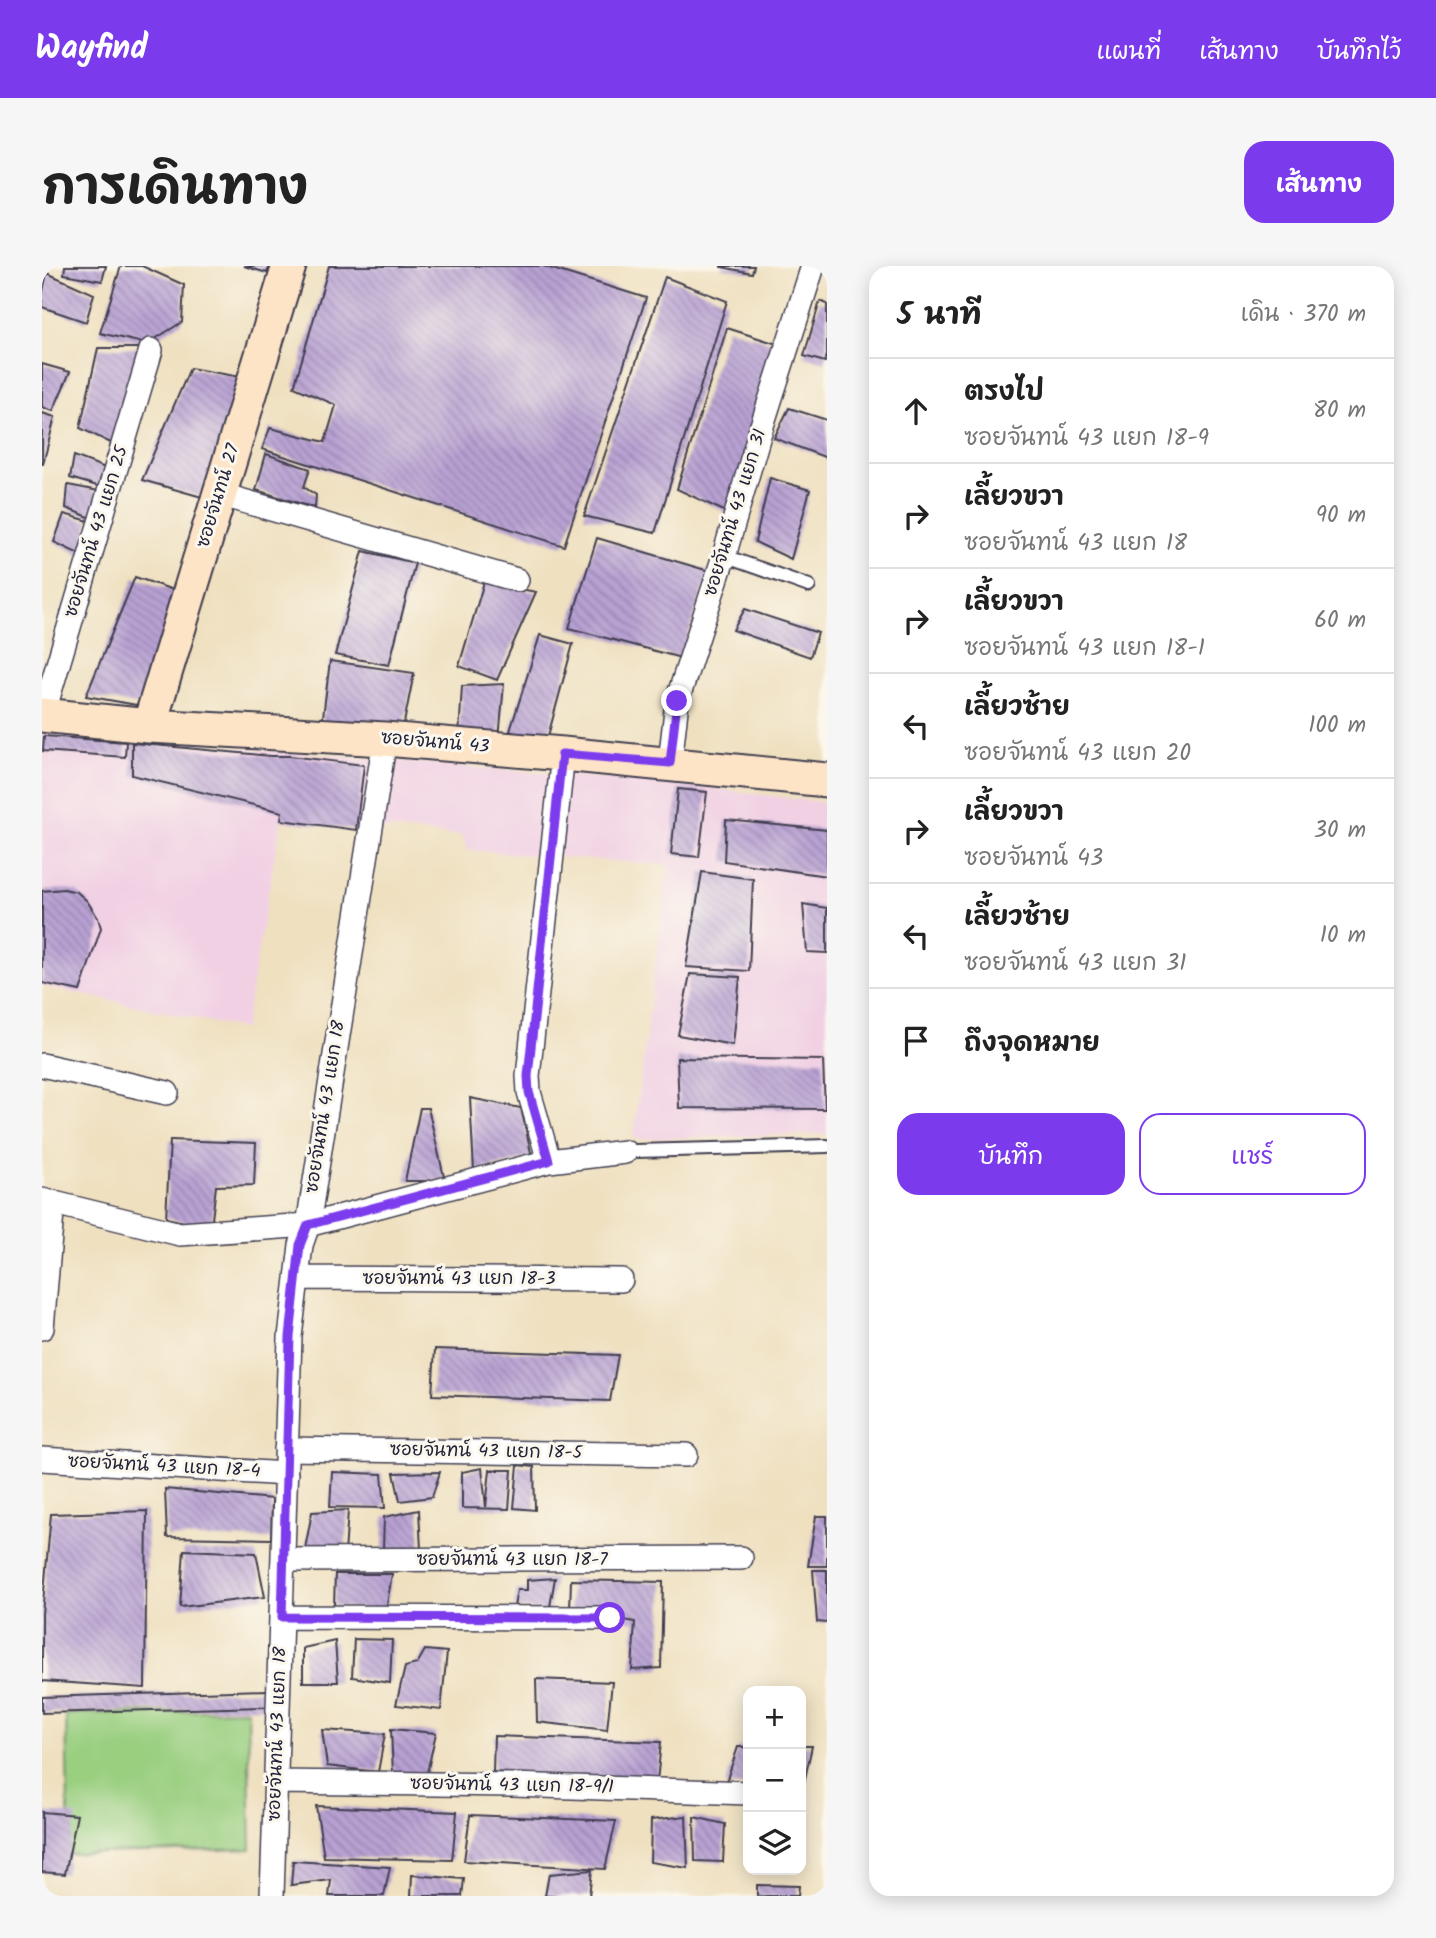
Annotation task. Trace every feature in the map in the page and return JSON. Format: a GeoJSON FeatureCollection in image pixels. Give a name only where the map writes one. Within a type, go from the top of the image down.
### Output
{"type":"FeatureCollection","features":[{"type":"Feature","properties":{"kind":"street","name":"ซอยจันทน์ 27"},"geometry":{"type":"LineString","coordinates":[[149,726],[289,266]]}},
{"type":"Feature","properties":{"kind":"street","name":"ซอยจันทน์ 43 แยก 31"},"geometry":{"type":"LineString","coordinates":[[670,763],[677,701],[813,266]]}},
{"type":"Feature","properties":{"kind":"street","name":"ซอยจันทน์ 43 แยก 25"},"geometry":{"type":"LineString","coordinates":[[43,715],[151,350]]}},
{"type":"Feature","properties":{"kind":"street"},"geometry":{"type":"LineString","coordinates":[[219,494],[517,580]]}},
{"type":"Feature","properties":{"kind":"street","name":"ซอยจันทน์ 43"},"geometry":{"type":"LineString","coordinates":[[43,715],[149,726],[385,739],[670,763],[827,780]]}},
{"type":"Feature","properties":{"kind":"street","name":"ซอยจันทน์ 43 แยก 18"},"geometry":{"type":"LineString","coordinates":[[272,1896],[290,1337],[300,1245],[308,1225],[385,739]]}},
{"type":"Feature","properties":{"kind":"street"},"geometry":{"type":"LineString","coordinates":[[549,1161],[529,1092],[528,1076],[562,754]]}},
{"type":"Feature","properties":{"kind":"street"},"geometry":{"type":"LineString","coordinates":[[42,1065],[167,1093]]}},
{"type":"Feature","properties":{"kind":"street"},"geometry":{"type":"LineString","coordinates":[[42,1328],[47,1201],[180,1234],[308,1225],[549,1161],[630,1151]]}},
{"type":"Feature","properties":{"kind":"street","name":"ซอยจันทน์ 43 แยก 18-3"},"geometry":{"type":"LineString","coordinates":[[297,1278],[621,1280]]}},
{"type":"Feature","properties":{"kind":"street","name":"ซอยจันทน์ 43 แยก 18-5"},"geometry":{"type":"LineString","coordinates":[[286,1449],[686,1455]]}},
{"type":"Feature","properties":{"kind":"street","name":"ซอยจันทน์ 43 แยก 18-4"},"geometry":{"type":"LineString","coordinates":[[42,1459],[286,1474]]}},
{"type":"Feature","properties":{"kind":"street","name":"ซอยจันทน์ 43 แยก 18-7"},"geometry":{"type":"LineString","coordinates":[[284,1560],[741,1559]]}},
{"type":"Feature","properties":{"kind":"street"},"geometry":{"type":"LineString","coordinates":[[282,1617],[610,1618]]}},
{"type":"Feature","properties":{"kind":"street","name":"ซอยจันทน์ 43 แยก 18-9/1"},"geometry":{"type":"LineString","coordinates":[[276,1782],[513,1785],[743,1793]]}},
{"type":"Feature","properties":{"kind":"lane"},"geometry":{"type":"LineString","coordinates":[[724,556],[809,586]]}},
{"type":"Feature","properties":{"kind":"lane"},"geometry":{"type":"LineString","coordinates":[[630,1151],[827,1146]]}},
{"type":"Feature","properties":{"kind":"shaded area"},"geometry":{"type":"Polygon","coordinates":[[[42,732],[677,784],[827,803],[827,1134],[633,1139],[668,865],[467,850],[463,836],[391,829],[356,830],[281,820],[244,1029],[42,986],[42,732]]]}},
{"type":"Feature","properties":{"kind":"green space"},"geometry":{"type":"Polygon","coordinates":[[[248,1710],[251,1849],[69,1854],[66,1714],[248,1710]]]}},
{"type":"Feature","properties":{"kind":"building"},"geometry":{"type":"Polygon","coordinates":[[[65,266],[106,266],[102,281],[64,274],[65,266]]]}},
{"type":"Feature","properties":{"kind":"building"},"geometry":{"type":"Polygon","coordinates":[[[121,266],[142,266],[184,285],[182,322],[147,344],[100,333],[121,266]]]}},
{"type":"Feature","properties":{"kind":"building"},"geometry":{"type":"Polygon","coordinates":[[[244,266],[270,266],[267,273],[244,266]]]}},
{"type":"Feature","properties":{"kind":"building"},"geometry":{"type":"Polygon","coordinates":[[[329,266],[543,266],[646,298],[564,546],[262,449],[270,428],[325,442],[336,405],[294,387],[329,266]]]}},
{"type":"Feature","properties":{"kind":"building"},"geometry":{"type":"Polygon","coordinates":[[[721,266],[754,266],[752,273],[721,266]]]}},
{"type":"Feature","properties":{"kind":"building"},"geometry":{"type":"Polygon","coordinates":[[[47,273],[94,294],[86,322],[42,307],[47,273]]]}},
{"type":"Feature","properties":{"kind":"building"},"geometry":{"type":"Polygon","coordinates":[[[665,277],[727,301],[655,533],[584,516],[665,277]]]}},
{"type":"Feature","properties":{"kind":"building"},"geometry":{"type":"Polygon","coordinates":[[[820,301],[827,304],[825,362],[804,356],[820,301]]]}},
{"type":"Feature","properties":{"kind":"building"},"geometry":{"type":"Polygon","coordinates":[[[727,328],[777,344],[728,513],[677,489],[727,328]]]}},
{"type":"Feature","properties":{"kind":"building"},"geometry":{"type":"Polygon","coordinates":[[[98,348],[143,348],[115,445],[80,428],[98,348]]]}},
{"type":"Feature","properties":{"kind":"building"},"geometry":{"type":"Polygon","coordinates":[[[42,364],[70,372],[53,411],[42,407],[42,364]]]}},
{"type":"Feature","properties":{"kind":"building"},"geometry":{"type":"Polygon","coordinates":[[[190,368],[246,378],[209,499],[142,480],[190,368]]]}},
{"type":"Feature","properties":{"kind":"building"},"geometry":{"type":"Polygon","coordinates":[[[789,408],[827,420],[827,458],[774,438],[789,408]]]}},
{"type":"Feature","properties":{"kind":"building"},"geometry":{"type":"Polygon","coordinates":[[[42,413],[55,417],[43,464],[42,464],[42,413]]]}},
{"type":"Feature","properties":{"kind":"building"},"geometry":{"type":"Polygon","coordinates":[[[266,454],[310,469],[304,487],[316,495],[315,508],[256,490],[266,454]]]}},
{"type":"Feature","properties":{"kind":"building"},"geometry":{"type":"Polygon","coordinates":[[[74,456],[108,469],[101,487],[70,478],[74,456]]]}},
{"type":"Feature","properties":{"kind":"building"},"geometry":{"type":"Polygon","coordinates":[[[770,478],[810,490],[791,559],[755,542],[770,478]]]}},
{"type":"Feature","properties":{"kind":"building"},"geometry":{"type":"Polygon","coordinates":[[[68,485],[99,491],[91,518],[66,508],[68,485]]]}},
{"type":"Feature","properties":{"kind":"building"},"geometry":{"type":"Polygon","coordinates":[[[64,514],[89,521],[83,556],[54,542],[64,514]]]}},
{"type":"Feature","properties":{"kind":"building"},"geometry":{"type":"Polygon","coordinates":[[[597,538],[709,571],[681,658],[569,628],[597,538]]]}},
{"type":"Feature","properties":{"kind":"building"},"geometry":{"type":"Polygon","coordinates":[[[363,551],[415,563],[389,665],[335,655],[363,551]]]}},
{"type":"Feature","properties":{"kind":"building"},"geometry":{"type":"Polygon","coordinates":[[[135,577],[182,593],[148,707],[86,696],[135,577]]]}},
{"type":"Feature","properties":{"kind":"building"},"geometry":{"type":"Polygon","coordinates":[[[484,582],[536,592],[497,680],[459,666],[484,582]]]}},
{"type":"Feature","properties":{"kind":"building"},"geometry":{"type":"Polygon","coordinates":[[[745,609],[818,633],[810,657],[733,630],[745,609]]]}},
{"type":"Feature","properties":{"kind":"building"},"geometry":{"type":"Polygon","coordinates":[[[540,635],[573,644],[545,747],[510,731],[540,635]]]}},
{"type":"Feature","properties":{"kind":"building"},"geometry":{"type":"Polygon","coordinates":[[[330,661],[414,673],[404,723],[322,725],[330,661]]]}},
{"type":"Feature","properties":{"kind":"building"},"geometry":{"type":"Polygon","coordinates":[[[504,684],[499,739],[459,736],[462,686],[504,684]]]}},
{"type":"Feature","properties":{"kind":"building"},"geometry":{"type":"Polygon","coordinates":[[[44,736],[126,742],[125,757],[43,751],[44,736]]]}},
{"type":"Feature","properties":{"kind":"building"},"geometry":{"type":"Polygon","coordinates":[[[132,743],[364,765],[356,830],[281,820],[282,812],[132,775],[132,743]]]}},
{"type":"Feature","properties":{"kind":"building"},"geometry":{"type":"Polygon","coordinates":[[[678,789],[707,792],[699,857],[671,854],[678,789]]]}},
{"type":"Feature","properties":{"kind":"building"},"geometry":{"type":"Polygon","coordinates":[[[726,820],[827,830],[827,876],[724,861],[726,820]]]}},
{"type":"Feature","properties":{"kind":"building"},"geometry":{"type":"Polygon","coordinates":[[[702,872],[753,879],[749,971],[686,967],[702,872]]]}},
{"type":"Feature","properties":{"kind":"building"},"geometry":{"type":"Polygon","coordinates":[[[64,889],[77,892],[87,901],[101,928],[80,991],[42,983],[42,891],[64,889]]]}},
{"type":"Feature","properties":{"kind":"building"},"geometry":{"type":"Polygon","coordinates":[[[803,904],[827,908],[827,953],[807,952],[803,904]]]}},
{"type":"Feature","properties":{"kind":"building"},"geometry":{"type":"Polygon","coordinates":[[[690,974],[740,977],[733,1045],[678,1035],[690,974]]]}},
{"type":"Feature","properties":{"kind":"building"},"geometry":{"type":"Polygon","coordinates":[[[677,1058],[823,1060],[825,1109],[679,1108],[677,1058]]]}},
{"type":"Feature","properties":{"kind":"building"},"geometry":{"type":"Polygon","coordinates":[[[470,1098],[521,1108],[532,1157],[474,1171],[470,1098]]]}},
{"type":"Feature","properties":{"kind":"building"},"geometry":{"type":"Polygon","coordinates":[[[420,1108],[428,1108],[445,1181],[405,1181],[420,1108]]]}},
{"type":"Feature","properties":{"kind":"building"},"geometry":{"type":"Polygon","coordinates":[[[170,1140],[256,1143],[254,1185],[216,1186],[211,1228],[166,1218],[170,1140]]]}},
{"type":"Feature","properties":{"kind":"building"},"geometry":{"type":"Polygon","coordinates":[[[435,1349],[618,1355],[610,1401],[432,1395],[435,1349]]]}},
{"type":"Feature","properties":{"kind":"building"},"geometry":{"type":"Polygon","coordinates":[[[518,1465],[534,1467],[535,1510],[514,1508],[518,1465]]]}},
{"type":"Feature","properties":{"kind":"building"},"geometry":{"type":"Polygon","coordinates":[[[482,1468],[486,1507],[490,1470],[512,1470],[509,1509],[462,1508],[462,1472],[482,1468]]]}},
{"type":"Feature","properties":{"kind":"building"},"geometry":{"type":"Polygon","coordinates":[[[332,1472],[382,1474],[385,1508],[330,1507],[332,1472]]]}},
{"type":"Feature","properties":{"kind":"building"},"geometry":{"type":"Polygon","coordinates":[[[440,1472],[432,1497],[400,1501],[394,1473],[440,1472]]]}},
{"type":"Feature","properties":{"kind":"building"},"geometry":{"type":"Polygon","coordinates":[[[165,1489],[272,1499],[271,1539],[167,1537],[165,1489]]]}},
{"type":"Feature","properties":{"kind":"building"},"geometry":{"type":"Polygon","coordinates":[[[348,1510],[345,1554],[305,1549],[312,1512],[348,1510]]]}},
{"type":"Feature","properties":{"kind":"building"},"geometry":{"type":"Polygon","coordinates":[[[419,1510],[421,1550],[383,1550],[384,1517],[419,1510]]]}},
{"type":"Feature","properties":{"kind":"building"},"geometry":{"type":"Polygon","coordinates":[[[147,1511],[145,1688],[42,1681],[42,1614],[51,1514],[147,1511]]]}},
{"type":"Feature","properties":{"kind":"building"},"geometry":{"type":"Polygon","coordinates":[[[816,1516],[827,1516],[827,1566],[808,1566],[816,1516]]]}},
{"type":"Feature","properties":{"kind":"building"},"geometry":{"type":"Polygon","coordinates":[[[184,1550],[256,1553],[265,1597],[180,1607],[184,1550]]]}},
{"type":"Feature","properties":{"kind":"building"},"geometry":{"type":"Polygon","coordinates":[[[813,1570],[827,1570],[827,1623],[817,1622],[813,1570]]]}},
{"type":"Feature","properties":{"kind":"building"},"geometry":{"type":"Polygon","coordinates":[[[335,1574],[392,1574],[386,1611],[334,1606],[335,1574]]]}},
{"type":"Feature","properties":{"kind":"building"},"geometry":{"type":"Polygon","coordinates":[[[555,1578],[549,1612],[514,1607],[517,1590],[527,1590],[527,1580],[555,1578]]]}},
{"type":"Feature","properties":{"kind":"building"},"geometry":{"type":"Polygon","coordinates":[[[571,1580],[663,1582],[661,1668],[632,1670],[635,1622],[570,1610],[571,1580]]]}},
{"type":"Feature","properties":{"kind":"building"},"geometry":{"type":"Polygon","coordinates":[[[354,1639],[392,1640],[390,1683],[352,1677],[354,1639]]]}},
{"type":"Feature","properties":{"kind":"building"},"geometry":{"type":"Polygon","coordinates":[[[335,1641],[338,1682],[303,1682],[303,1648],[335,1641]]]}},
{"type":"Feature","properties":{"kind":"building"},"geometry":{"type":"Polygon","coordinates":[[[425,1650],[447,1652],[441,1710],[396,1705],[405,1667],[417,1664],[425,1650]]]}},
{"type":"Feature","properties":{"kind":"building"},"geometry":{"type":"Polygon","coordinates":[[[536,1679],[612,1682],[607,1730],[537,1722],[536,1679]]]}},
{"type":"Feature","properties":{"kind":"building"},"geometry":{"type":"Polygon","coordinates":[[[267,1690],[267,1707],[42,1713],[42,1697],[267,1690]]]}},
{"type":"Feature","properties":{"kind":"building"},"geometry":{"type":"Polygon","coordinates":[[[391,1729],[436,1733],[427,1773],[393,1774],[391,1729]]]}},
{"type":"Feature","properties":{"kind":"building"},"geometry":{"type":"Polygon","coordinates":[[[322,1730],[385,1734],[378,1772],[327,1766],[322,1730]]]}},
{"type":"Feature","properties":{"kind":"building"},"geometry":{"type":"Polygon","coordinates":[[[494,1736],[661,1742],[657,1782],[493,1772],[494,1736]]]}},
{"type":"Feature","properties":{"kind":"building"},"geometry":{"type":"Polygon","coordinates":[[[806,1746],[812,1746],[806,1774],[806,1746]]]}},
{"type":"Feature","properties":{"kind":"building"},"geometry":{"type":"Polygon","coordinates":[[[738,1747],[743,1747],[743,1786],[725,1785],[738,1747]]]}},
{"type":"Feature","properties":{"kind":"building"},"geometry":{"type":"Polygon","coordinates":[[[316,1806],[457,1812],[452,1860],[324,1857],[316,1806]]]}},
{"type":"Feature","properties":{"kind":"building"},"geometry":{"type":"Polygon","coordinates":[[[42,1812],[77,1815],[65,1874],[42,1872],[42,1812]]]}},
{"type":"Feature","properties":{"kind":"building"},"geometry":{"type":"Polygon","coordinates":[[[470,1815],[616,1821],[605,1869],[464,1861],[470,1815]]]}},
{"type":"Feature","properties":{"kind":"building"},"geometry":{"type":"Polygon","coordinates":[[[686,1816],[688,1868],[650,1862],[651,1820],[686,1816]]]}},
{"type":"Feature","properties":{"kind":"building"},"geometry":{"type":"Polygon","coordinates":[[[694,1817],[725,1824],[723,1862],[695,1861],[694,1817]]]}},
{"type":"Feature","properties":{"kind":"building"},"geometry":{"type":"Polygon","coordinates":[[[293,1861],[390,1867],[384,1896],[329,1896],[331,1880],[291,1885],[293,1861]]]}},
{"type":"Feature","properties":{"kind":"building"},"geometry":{"type":"Polygon","coordinates":[[[592,1870],[589,1896],[545,1896],[549,1874],[592,1870]]]}},
{"type":"Feature","properties":{"kind":"building"},"geometry":{"type":"Polygon","coordinates":[[[412,1875],[464,1879],[462,1896],[411,1896],[412,1875]]]}},
{"type":"Feature","properties":{"kind":"building"},"geometry":{"type":"Polygon","coordinates":[[[757,1885],[799,1886],[798,1896],[757,1896],[757,1885]]]}},
{"type":"Feature","properties":{"kind":"route"},"geometry":{"type":"LineString","coordinates":[[610,1618],[282,1617],[290,1337],[300,1245],[308,1225],[549,1161],[529,1092],[528,1076],[562,754],[670,763],[677,701]]}}]}
